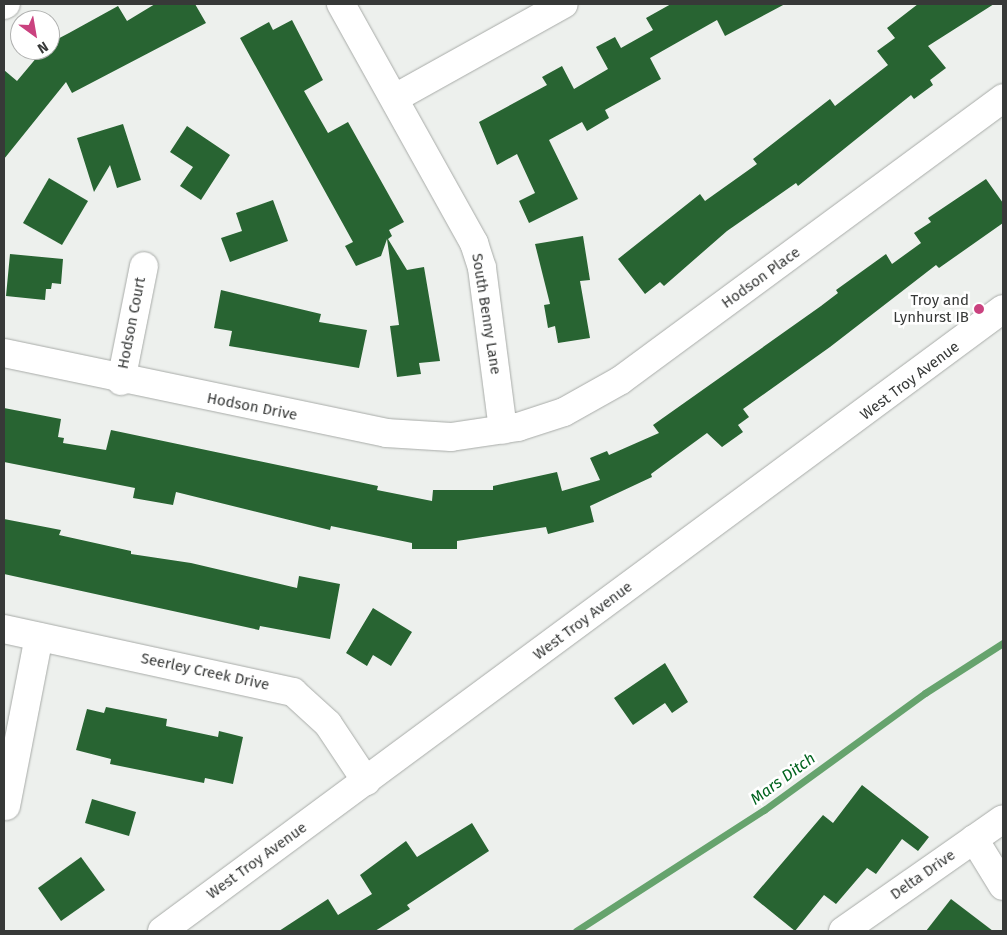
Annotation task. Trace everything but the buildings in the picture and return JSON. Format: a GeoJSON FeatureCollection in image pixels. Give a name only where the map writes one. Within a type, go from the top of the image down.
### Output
{"type":"FeatureCollection","features":[{"type":"Feature","properties":{"kind":"street","name":"South Benny Lane"},"geometry":{"type":"LineString","coordinates":[[342,4],[466,225],[479,255],[503,430]]}},
{"type":"Feature","properties":{"kind":"street"},"geometry":{"type":"LineString","coordinates":[[394,98],[564,4]]}},
{"type":"Feature","properties":{"kind":"street","name":"Hodson Place"},"geometry":{"type":"LineString","coordinates":[[503,430],[564,412],[621,380],[1003,98]]}},
{"type":"Feature","properties":{"kind":"street","name":"Hodson Court"},"geometry":{"type":"LineString","coordinates":[[121,380],[144,266]]}},
{"type":"Feature","properties":{"kind":"street","name":"West Troy Avenue"},"geometry":{"type":"LineString","coordinates":[[162,931],[1003,309]]}},
{"type":"Feature","properties":{"kind":"street","name":"Hodson Drive"},"geometry":{"type":"LineString","coordinates":[[4,353],[121,380],[408,436],[451,437],[503,430]]}},
{"type":"Feature","properties":{"kind":"street","name":"Seerley Creek Drive"},"geometry":{"type":"LineString","coordinates":[[4,629],[293,692],[328,724],[366,781]]}},
{"type":"Feature","properties":{"kind":"street"},"geometry":{"type":"LineString","coordinates":[[6,806],[39,636]]}},
{"type":"Feature","properties":{"kind":"street","name":"Delta Drive"},"geometry":{"type":"LineString","coordinates":[[843,931],[1003,819]]}},
{"type":"Feature","properties":{"kind":"street"},"geometry":{"type":"LineString","coordinates":[[974,839],[1003,886]]}},
{"type":"Feature","properties":{"kind":"waterway","name":"Mars Ditch"},"geometry":{"type":"LineString","coordinates":[[576,931],[764,810],[925,693],[1003,643]]}},
{"type":"Feature","properties":{"kind":"place","name":"Troy and Lynhurst IB"},"geometry":{"type":"Point","coordinates":[979,309]}}]}
